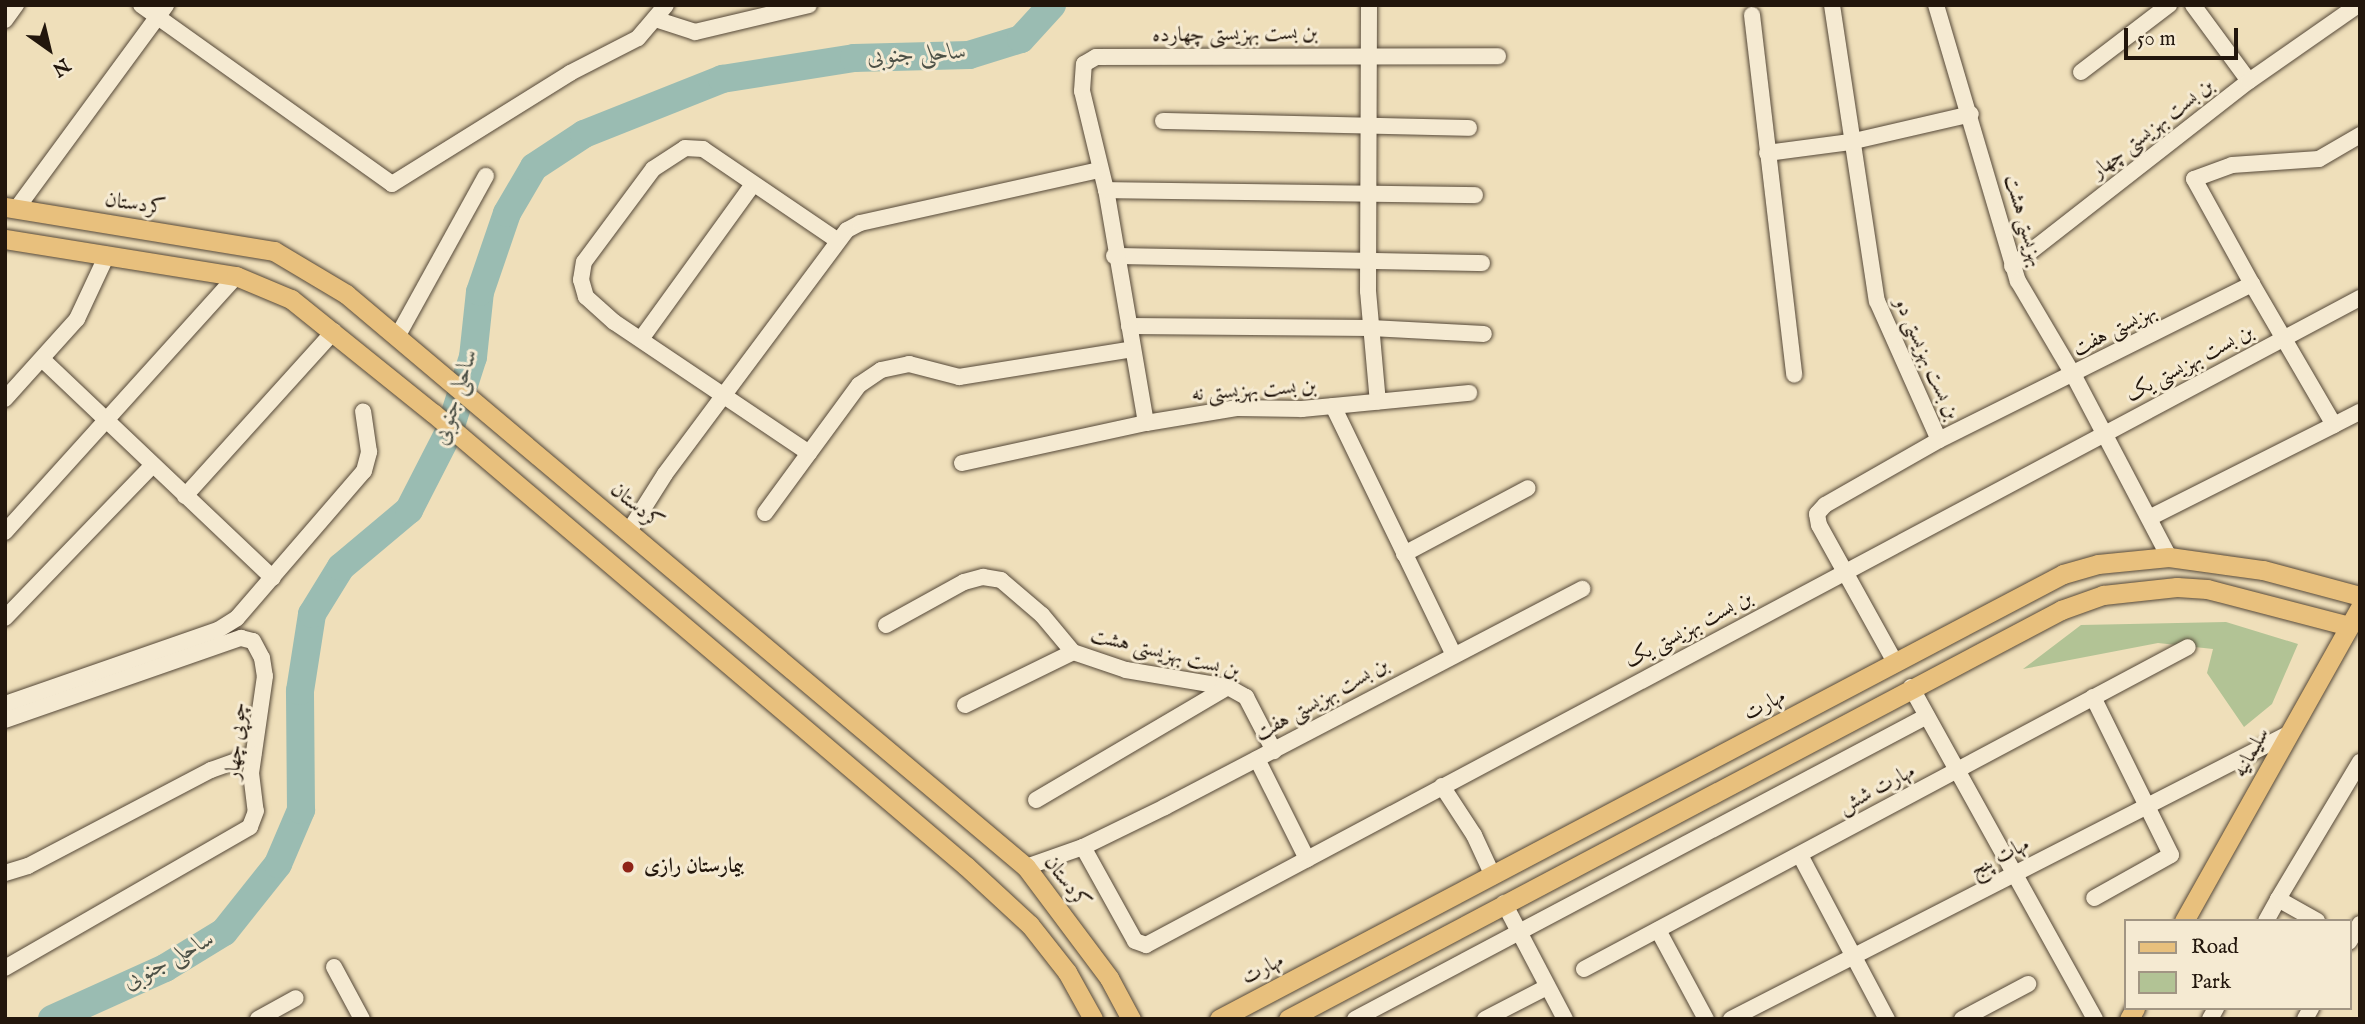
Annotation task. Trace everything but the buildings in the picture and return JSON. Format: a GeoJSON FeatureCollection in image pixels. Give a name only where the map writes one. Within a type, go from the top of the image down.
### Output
{"type":"FeatureCollection","features":[{"type":"Feature","properties":{"kind":"main road"},"geometry":{"type":"LineString","coordinates":[[11,208],[8,239],[236,276],[291,299],[334,331],[1030,925],[1067,972],[1093,1019]]}},
{"type":"Feature","properties":{"kind":"main road","name":"کردستان"},"geometry":{"type":"LineString","coordinates":[[11,208],[274,251],[346,294],[1026,867],[1109,978],[1131,1019]]}},
{"type":"Feature","properties":{"kind":"main road","name":"مهارت"},"geometry":{"type":"LineString","coordinates":[[1219,1019],[2063,574],[2098,564],[2169,556],[2263,570],[2360,596]]}},
{"type":"Feature","properties":{"kind":"main road"},"geometry":{"type":"LineString","coordinates":[[1288,1019],[2061,610],[2103,595],[2144,589],[2207,589],[2354,629]]}},
{"type":"Feature","properties":{"kind":"main road","name":"سلیمانیه"},"geometry":{"type":"LineString","coordinates":[[2185,919],[2288,734],[2354,629],[2360,607]]}},
{"type":"Feature","properties":{"kind":"main road"},"geometry":{"type":"LineString","coordinates":[[1895,662],[1911,687]]}},
{"type":"Feature","properties":{"kind":"main road"},"geometry":{"type":"LineString","coordinates":[[1493,876],[1504,903]]}},
{"type":"Feature","properties":{"kind":"street"},"geometry":{"type":"LineString","coordinates":[[5,20],[16,5]]}},
{"type":"Feature","properties":{"kind":"street"},"geometry":{"type":"LineString","coordinates":[[141,5],[162,11],[392,184],[570,73],[628,45],[666,5]]}},
{"type":"Feature","properties":{"kind":"street"},"geometry":{"type":"LineString","coordinates":[[655,19],[695,32],[809,5]]}},
{"type":"Feature","properties":{"kind":"street"},"geometry":{"type":"LineString","coordinates":[[1369,5],[1368,261],[1378,402]]}},
{"type":"Feature","properties":{"kind":"street","name":"بن بست بهزیستی دو"},"geometry":{"type":"LineString","coordinates":[[1832,5],[1850,142],[1877,301],[1939,440],[1825,505],[1817,514],[1844,572]]}},
{"type":"Feature","properties":{"kind":"street","name":"بهزیستی هشت"},"geometry":{"type":"LineString","coordinates":[[1936,5],[1971,114],[2012,266],[2074,376],[2169,556]]}},
{"type":"Feature","properties":{"kind":"street"},"geometry":{"type":"LineString","coordinates":[[2081,72],[2169,5]]}},
{"type":"Feature","properties":{"kind":"street"},"geometry":{"type":"LineString","coordinates":[[2193,5],[2249,80]]}},
{"type":"Feature","properties":{"kind":"street","name":"بن بست بهزیستی چهار"},"geometry":{"type":"LineString","coordinates":[[2012,266],[2249,80],[2358,5]]}},
{"type":"Feature","properties":{"kind":"street"},"geometry":{"type":"LineString","coordinates":[[11,208],[162,11]]}},
{"type":"Feature","properties":{"kind":"street"},"geometry":{"type":"LineString","coordinates":[[1752,15],[1794,375]]}},
{"type":"Feature","properties":{"kind":"street","name":"بن بست بهزیستی چهارده"},"geometry":{"type":"LineString","coordinates":[[1099,170],[1081,80],[1082,67],[1090,59],[1369,54],[1498,56]]}},
{"type":"Feature","properties":{"kind":"street"},"geometry":{"type":"LineString","coordinates":[[1767,153],[1850,142],[1971,114]]}},
{"type":"Feature","properties":{"kind":"street"},"geometry":{"type":"LineString","coordinates":[[1163,121],[1469,128]]}},
{"type":"Feature","properties":{"kind":"street"},"geometry":{"type":"LineString","coordinates":[[2334,425],[2282,339],[2194,179],[2232,165],[2319,159],[2360,135]]}},
{"type":"Feature","properties":{"kind":"street"},"geometry":{"type":"LineString","coordinates":[[809,453],[641,339],[586,297],[581,279],[584,262],[653,169],[685,148],[703,149],[837,240]]}},
{"type":"Feature","properties":{"kind":"street"},"geometry":{"type":"LineString","coordinates":[[629,531],[837,240],[860,223],[1099,170],[1106,190],[1114,256],[1146,422]]}},
{"type":"Feature","properties":{"kind":"street"},"geometry":{"type":"LineString","coordinates":[[397,337],[486,176]]}},
{"type":"Feature","properties":{"kind":"street"},"geometry":{"type":"LineString","coordinates":[[641,339],[753,184]]}},
{"type":"Feature","properties":{"kind":"street"},"geometry":{"type":"LineString","coordinates":[[1106,190],[1475,195]]}},
{"type":"Feature","properties":{"kind":"street"},"geometry":{"type":"LineString","coordinates":[[5,399],[77,319],[107,255]]}},
{"type":"Feature","properties":{"kind":"street"},"geometry":{"type":"LineString","coordinates":[[1114,256],[1482,262]]}},
{"type":"Feature","properties":{"kind":"street"},"geometry":{"type":"LineString","coordinates":[[5,532],[236,276]]}},
{"type":"Feature","properties":{"kind":"street","name":"بهزیستی هفت"},"geometry":{"type":"LineString","coordinates":[[1939,440],[2074,376],[2252,284]]}},
{"type":"Feature","properties":{"kind":"street","name":"بن بست بهزیستی یک"},"geometry":{"type":"LineString","coordinates":[[1083,848],[1142,946],[2360,298]]}},
{"type":"Feature","properties":{"kind":"street"},"geometry":{"type":"LineString","coordinates":[[1129,326],[1371,328],[1484,334]]}},
{"type":"Feature","properties":{"kind":"street"},"geometry":{"type":"LineString","coordinates":[[185,496],[334,331]]}},
{"type":"Feature","properties":{"kind":"street"},"geometry":{"type":"LineString","coordinates":[[765,513],[859,385],[881,370],[909,364],[959,377],[1133,349]]}},
{"type":"Feature","properties":{"kind":"street"},"geometry":{"type":"LineString","coordinates":[[42,359],[105,422],[273,578]]}},
{"type":"Feature","properties":{"kind":"street","name":"بن بست بهزیستی نه"},"geometry":{"type":"LineString","coordinates":[[962,463],[1146,422],[1238,408],[1333,406],[1469,393]]}},
{"type":"Feature","properties":{"kind":"street"},"geometry":{"type":"LineString","coordinates":[[1333,406],[1454,655]]}},
{"type":"Feature","properties":{"kind":"street"},"geometry":{"type":"LineString","coordinates":[[5,704],[218,630],[237,618],[364,471],[369,453],[363,411]]}},
{"type":"Feature","properties":{"kind":"street"},"geometry":{"type":"LineString","coordinates":[[2149,518],[2360,412]]}},
{"type":"Feature","properties":{"kind":"street"},"geometry":{"type":"LineString","coordinates":[[5,618],[152,466]]}},
{"type":"Feature","properties":{"kind":"street"},"geometry":{"type":"LineString","coordinates":[[1404,555],[1528,488]]}},
{"type":"Feature","properties":{"kind":"street"},"geometry":{"type":"LineString","coordinates":[[1844,572],[1895,662]]}},
{"type":"Feature","properties":{"kind":"street","name":"بن بست بهزیستی هشت"},"geometry":{"type":"LineString","coordinates":[[886,625],[983,577],[1001,580],[1041,615],[1073,652],[1126,670],[1228,687],[1246,697],[1258,713],[1274,751]]}},
{"type":"Feature","properties":{"kind":"street","name":"بن بست بهزیستی هفت"},"geometry":{"type":"LineString","coordinates":[[1026,867],[1083,848],[1582,589]]}},
{"type":"Feature","properties":{"kind":"street","name":"چوپی چهار"},"geometry":{"type":"LineString","coordinates":[[5,720],[248,638],[258,647],[265,676],[253,755],[256,811],[250,827],[5,968]]}},
{"type":"Feature","properties":{"kind":"street","name":"مهارت شش"},"geometry":{"type":"LineString","coordinates":[[1584,969],[2188,647]]}},
{"type":"Feature","properties":{"kind":"street"},"geometry":{"type":"LineString","coordinates":[[965,705],[1073,652]]}},
{"type":"Feature","properties":{"kind":"street"},"geometry":{"type":"LineString","coordinates":[[1036,800],[1228,687]]}},
{"type":"Feature","properties":{"kind":"street"},"geometry":{"type":"LineString","coordinates":[[1911,687],[2095,1019]]}},
{"type":"Feature","properties":{"kind":"street"},"geometry":{"type":"LineString","coordinates":[[2093,696],[2170,850],[2167,858],[2094,898]]}},
{"type":"Feature","properties":{"kind":"street"},"geometry":{"type":"LineString","coordinates":[[1355,1019],[1518,929],[1927,716]]}},
{"type":"Feature","properties":{"kind":"street","name":"مهات پنج"},"geometry":{"type":"LineString","coordinates":[[1731,1019],[2288,734]]}},
{"type":"Feature","properties":{"kind":"street"},"geometry":{"type":"LineString","coordinates":[[5,873],[28,866],[211,770],[253,755]]}},
{"type":"Feature","properties":{"kind":"street"},"geometry":{"type":"LineString","coordinates":[[1257,760],[1307,859]]}},
{"type":"Feature","properties":{"kind":"street"},"geometry":{"type":"LineString","coordinates":[[2267,919],[2360,762]]}},
{"type":"Feature","properties":{"kind":"street"},"geometry":{"type":"LineString","coordinates":[[1442,786],[1474,835],[1493,876]]}},
{"type":"Feature","properties":{"kind":"street"},"geometry":{"type":"LineString","coordinates":[[1800,855],[1887,1019]]}},
{"type":"Feature","properties":{"kind":"street"},"geometry":{"type":"LineString","coordinates":[[2278,899],[2313,919]]}},
{"type":"Feature","properties":{"kind":"street"},"geometry":{"type":"LineString","coordinates":[[1504,903],[1564,1019]]}},
{"type":"Feature","properties":{"kind":"street"},"geometry":{"type":"LineString","coordinates":[[2352,941],[2360,924]]}},
{"type":"Feature","properties":{"kind":"street"},"geometry":{"type":"LineString","coordinates":[[1658,930],[1706,1019]]}},
{"type":"Feature","properties":{"kind":"street"},"geometry":{"type":"LineString","coordinates":[[334,967],[362,1019]]}},
{"type":"Feature","properties":{"kind":"street"},"geometry":{"type":"LineString","coordinates":[[1962,1019],[2028,984]]}},
{"type":"Feature","properties":{"kind":"street"},"geometry":{"type":"LineString","coordinates":[[1485,1019],[1547,987]]}},
{"type":"Feature","properties":{"kind":"street"},"geometry":{"type":"LineString","coordinates":[[258,1019],[296,998]]}},
{"type":"Feature","properties":{"kind":"green space"},"geometry":{"type":"Polygon","coordinates":[[[2226,622],[2298,644],[2272,704],[2244,727],[2207,673],[2213,649],[2158,643],[2023,669],[2081,625],[2226,622]]]}},
{"type":"Feature","properties":{"kind":"waterway","name":"ساحلی جنوبی"},"geometry":{"type":"LineString","coordinates":[[52,1019],[165,968],[224,932],[278,864],[301,810],[300,691],[312,614],[341,567],[409,510],[449,432],[473,357],[480,292],[507,213],[534,167],[584,134],[722,79],[854,58],[969,55],[1021,39],[1052,5]]}},
{"type":"Feature","properties":{"kind":"place","name":"بیمارستان رازی"},"geometry":{"type":"Point","coordinates":[628,867]}}]}
